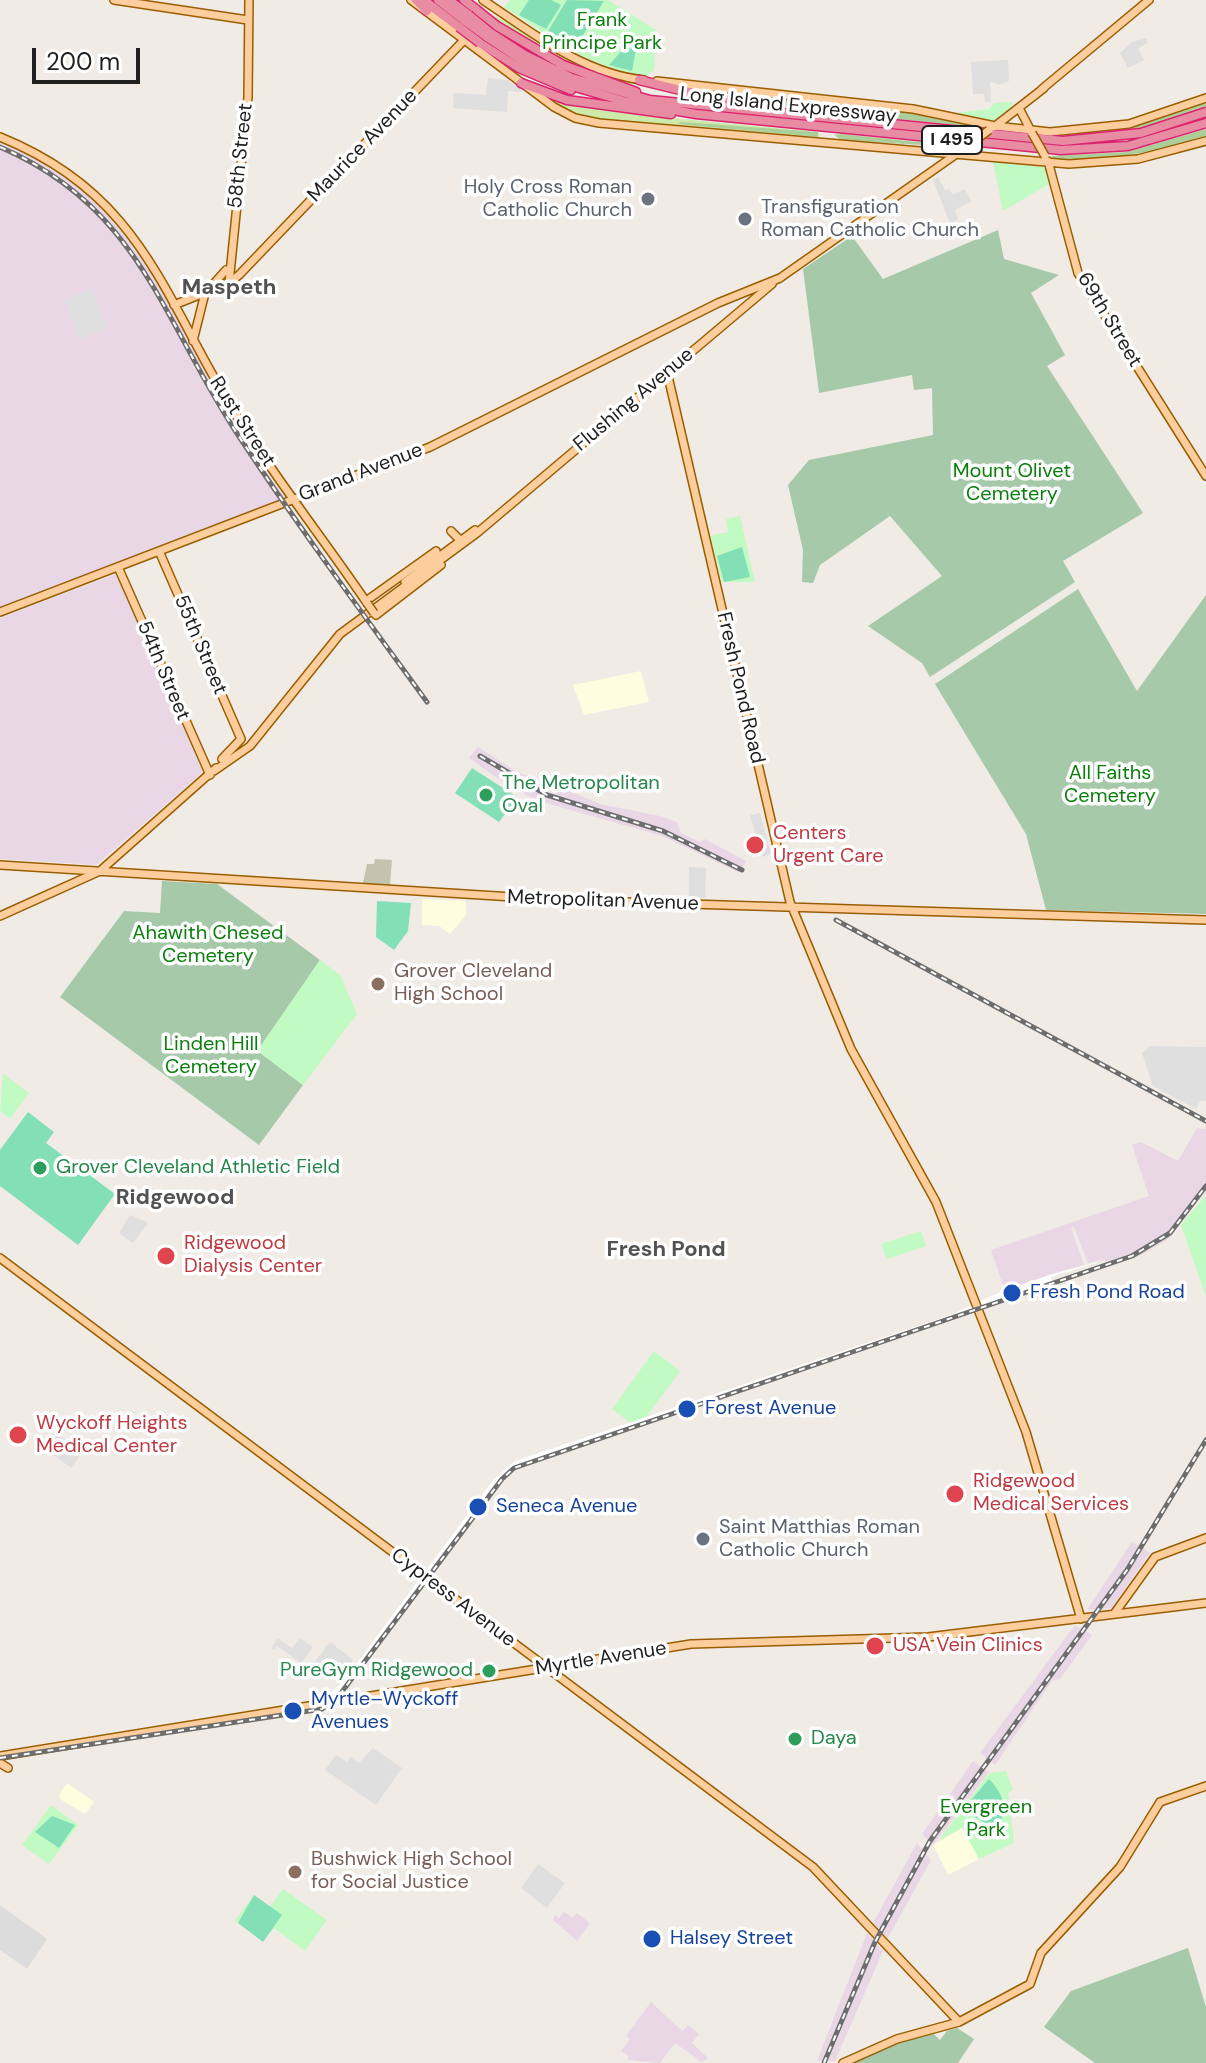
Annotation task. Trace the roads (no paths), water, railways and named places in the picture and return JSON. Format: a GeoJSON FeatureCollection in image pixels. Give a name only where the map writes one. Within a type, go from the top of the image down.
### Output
{"type":"FeatureCollection","features":[{"type":"Feature","properties":{"kind":"highway"},"geometry":{"type":"LineString","coordinates":[[414,0],[427,11]]}},
{"type":"Feature","properties":{"kind":"highway"},"geometry":{"type":"LineString","coordinates":[[424,0],[459,27],[488,35]]}},
{"type":"Feature","properties":{"kind":"highway","name":"Long Island Expressway"},"geometry":{"type":"LineString","coordinates":[[438,0],[488,35],[537,62],[585,83],[634,97],[1063,141],[1141,133],[1206,112]]}},
{"type":"Feature","properties":{"kind":"highway","name":"Long Island Expressway"},"geometry":{"type":"LineString","coordinates":[[449,0],[488,35]]}},
{"type":"Feature","properties":{"kind":"highway"},"geometry":{"type":"LineString","coordinates":[[464,0],[477,10],[488,35],[528,72],[578,93],[646,110],[696,114]]}},
{"type":"Feature","properties":{"kind":"highway"},"geometry":{"type":"LineString","coordinates":[[639,80],[766,111]]}},
{"type":"Feature","properties":{"kind":"highway"},"geometry":{"type":"LineString","coordinates":[[521,83],[573,101],[655,114],[696,114]]}},
{"type":"Feature","properties":{"kind":"highway","name":"Long Island Expressway"},"geometry":{"type":"LineString","coordinates":[[696,114],[1061,150],[1128,146],[1206,123]]}},
{"type":"Feature","properties":{"kind":"main road"},"geometry":{"type":"LineString","coordinates":[[114,0],[248,20]]}},
{"type":"Feature","properties":{"kind":"main road","name":"58th Street"},"geometry":{"type":"LineString","coordinates":[[229,283],[248,97],[249,0]]}},
{"type":"Feature","properties":{"kind":"main road"},"geometry":{"type":"LineString","coordinates":[[483,0],[585,64],[639,80],[913,109],[992,128],[1031,132],[1081,131],[1129,124],[1206,98]]}},
{"type":"Feature","properties":{"kind":"main road","name":"Grand Avenue"},"geometry":{"type":"LineString","coordinates":[[0,612],[446,439],[780,278],[1019,108],[1149,0]]}},
{"type":"Feature","properties":{"kind":"main road","name":"Maurice Avenue"},"geometry":{"type":"LineString","coordinates":[[229,283],[495,8]]}},
{"type":"Feature","properties":{"kind":"main road"},"geometry":{"type":"LineString","coordinates":[[427,11],[559,111],[586,121],[940,153],[1047,159],[1126,160],[1206,141]]}},
{"type":"Feature","properties":{"kind":"main road","name":"69th Street"},"geometry":{"type":"LineString","coordinates":[[1019,108],[1047,159],[1078,273],[1206,476]]}},
{"type":"Feature","properties":{"kind":"main road","name":"Rust Street"},"geometry":{"type":"LineString","coordinates":[[0,137],[70,174],[121,220],[145,252],[240,422],[375,614],[437,570],[452,549]]}},
{"type":"Feature","properties":{"kind":"main road"},"geometry":{"type":"LineString","coordinates":[[808,140],[813,150]]}},
{"type":"Feature","properties":{"kind":"main road"},"geometry":{"type":"LineString","coordinates":[[940,153],[945,162]]}},
{"type":"Feature","properties":{"kind":"main road"},"geometry":{"type":"LineString","coordinates":[[193,341],[205,293],[229,264]]}},
{"type":"Feature","properties":{"kind":"main road","name":"Flushing Avenue"},"geometry":{"type":"LineString","coordinates":[[0,916],[100,871],[212,773],[258,738],[305,674],[340,634],[488,523],[780,278]]}},
{"type":"Feature","properties":{"kind":"main road"},"geometry":{"type":"LineString","coordinates":[[174,305],[229,283]]}},
{"type":"Feature","properties":{"kind":"main road","name":"Grand Avenue"},"geometry":{"type":"LineString","coordinates":[[711,309],[729,303]]}},
{"type":"Feature","properties":{"kind":"main road"},"geometry":{"type":"LineString","coordinates":[[199,321],[199,351]]}},
{"type":"Feature","properties":{"kind":"main road","name":"Fresh Pond Road"},"geometry":{"type":"LineString","coordinates":[[667,372],[792,907],[851,1049],[936,1202],[1025,1429],[1081,1619]]}},
{"type":"Feature","properties":{"kind":"main road"},"geometry":{"type":"LineString","coordinates":[[491,405],[496,415]]}},
{"type":"Feature","properties":{"kind":"main road"},"geometry":{"type":"LineString","coordinates":[[446,439],[451,449]]}},
{"type":"Feature","properties":{"kind":"main road"},"geometry":{"type":"LineString","coordinates":[[451,531],[462,541]]}},
{"type":"Feature","properties":{"kind":"main road"},"geometry":{"type":"LineString","coordinates":[[367,602],[441,548],[452,549]]}},
{"type":"Feature","properties":{"kind":"main road","name":"Flushing Avenue"},"geometry":{"type":"LineString","coordinates":[[212,773],[222,759],[250,741],[290,685],[333,635],[452,549]]}},
{"type":"Feature","properties":{"kind":"main road","name":"55th Street"},"geometry":{"type":"LineString","coordinates":[[159,551],[241,739],[222,759]]}},
{"type":"Feature","properties":{"kind":"main road","name":"54th Street"},"geometry":{"type":"LineString","coordinates":[[118,567],[212,773]]}},
{"type":"Feature","properties":{"kind":"main road","name":"Metropolitan Avenue"},"geometry":{"type":"LineString","coordinates":[[0,865],[498,897],[1206,920]]}},
{"type":"Feature","properties":{"kind":"main road","name":"Cypress Avenue"},"geometry":{"type":"LineString","coordinates":[[0,1258],[813,1867],[959,2022]]}},
{"type":"Feature","properties":{"kind":"main road"},"geometry":{"type":"LineString","coordinates":[[1114,1614],[1155,1557],[1206,1538]]}},
{"type":"Feature","properties":{"kind":"main road","name":"Myrtle Avenue"},"geometry":{"type":"LineString","coordinates":[[0,1756],[691,1644],[928,1637],[1206,1603]]}},
{"type":"Feature","properties":{"kind":"main road"},"geometry":{"type":"LineString","coordinates":[[843,2063],[897,2039],[959,2022],[1030,1984],[1041,1953],[1120,1867],[1160,1802],[1206,1786]]}},
{"type":"Feature","properties":{"kind":"railway"},"geometry":{"type":"LineString","coordinates":[[0,147],[47,172],[86,201],[117,234],[143,270],[238,435],[427,702]]}},
{"type":"Feature","properties":{"kind":"railway"},"geometry":{"type":"LineString","coordinates":[[480,756],[547,795],[663,831],[742,870]]}},
{"type":"Feature","properties":{"kind":"railway"},"geometry":{"type":"LineString","coordinates":[[836,920],[1206,1121]]}},
{"type":"Feature","properties":{"kind":"railway"},"geometry":{"type":"LineString","coordinates":[[0,1758],[322,1709],[341,1693],[502,1479],[514,1468],[1132,1256],[1170,1233],[1206,1186]]}},
{"type":"Feature","properties":{"kind":"railway"},"geometry":{"type":"LineString","coordinates":[[824,2063],[875,1942],[930,1841],[1127,1570],[1206,1440]]}},
{"type":"Feature","properties":{"kind":"place","name":"Holy Cross Roman Catholic Church"},"geometry":{"type":"Point","coordinates":[648,199]}},
{"type":"Feature","properties":{"kind":"place","name":"Transfiguration Roman Catholic Church"},"geometry":{"type":"Point","coordinates":[745,219]}},
{"type":"Feature","properties":{"kind":"place","name":"The Metropolitan Oval"},"geometry":{"type":"Point","coordinates":[486,795]}},
{"type":"Feature","properties":{"kind":"place","name":"Centers Urgent Care"},"geometry":{"type":"Point","coordinates":[755,845]}},
{"type":"Feature","properties":{"kind":"place","name":"Grover Cleveland High School"},"geometry":{"type":"Point","coordinates":[378,984]}},
{"type":"Feature","properties":{"kind":"place","name":"Grover Cleveland Athletic Field"},"geometry":{"type":"Point","coordinates":[40,1168]}},
{"type":"Feature","properties":{"kind":"place","name":"Ridgewood Dialysis Center"},"geometry":{"type":"Point","coordinates":[166,1256]}},
{"type":"Feature","properties":{"kind":"place","name":"Fresh Pond Road"},"geometry":{"type":"Point","coordinates":[1012,1293]}},
{"type":"Feature","properties":{"kind":"place","name":"Forest Avenue"},"geometry":{"type":"Point","coordinates":[687,1409]}},
{"type":"Feature","properties":{"kind":"place","name":"Wyckoff Heights Medical Center"},"geometry":{"type":"Point","coordinates":[18,1435]}},
{"type":"Feature","properties":{"kind":"place","name":"Ridgewood Medical Services"},"geometry":{"type":"Point","coordinates":[955,1494]}},
{"type":"Feature","properties":{"kind":"place","name":"Seneca Avenue"},"geometry":{"type":"Point","coordinates":[478,1507]}},
{"type":"Feature","properties":{"kind":"place","name":"Saint Matthias Roman Catholic Church"},"geometry":{"type":"Point","coordinates":[703,1539]}},
{"type":"Feature","properties":{"kind":"place","name":"USA Vein Clinics"},"geometry":{"type":"Point","coordinates":[875,1646]}},
{"type":"Feature","properties":{"kind":"place","name":"PureGym Ridgewood"},"geometry":{"type":"Point","coordinates":[489,1671]}},
{"type":"Feature","properties":{"kind":"place","name":"Myrtle–Wyckoff Avenues"},"geometry":{"type":"Point","coordinates":[293,1711]}},
{"type":"Feature","properties":{"kind":"place","name":"Daya"},"geometry":{"type":"Point","coordinates":[795,1739]}},
{"type":"Feature","properties":{"kind":"place","name":"Bushwick High School for Social Justice"},"geometry":{"type":"Point","coordinates":[295,1872]}},
{"type":"Feature","properties":{"kind":"place","name":"Halsey Street"},"geometry":{"type":"Point","coordinates":[652,1939]}},
{"type":"Feature","properties":{"kind":"district","name":"Maspeth"},"geometry":{"type":"Point","coordinates":[229,288]}},
{"type":"Feature","properties":{"kind":"district","name":"Ridgewood"},"geometry":{"type":"Point","coordinates":[175,1198]}},
{"type":"Feature","properties":{"kind":"district","name":"Fresh Pond"},"geometry":{"type":"Point","coordinates":[666,1250]}},
{"type":"Feature","properties":{"kind":"park label","name":"Frank Principe Park"},"geometry":{"type":"Point","coordinates":[602,32]}},
{"type":"Feature","properties":{"kind":"park label","name":"Mount Olivet Cemetery"},"geometry":{"type":"Point","coordinates":[1012,484]}},
{"type":"Feature","properties":{"kind":"park label","name":"All Faiths Cemetery"},"geometry":{"type":"Point","coordinates":[1110,786]}},
{"type":"Feature","properties":{"kind":"park label","name":"Ahawith Chesed Cemetery"},"geometry":{"type":"Point","coordinates":[208,946]}},
{"type":"Feature","properties":{"kind":"park label","name":"Linden Hill Cemetery"},"geometry":{"type":"Point","coordinates":[211,1056]}},
{"type":"Feature","properties":{"kind":"park label","name":"Evergreen Park"},"geometry":{"type":"Point","coordinates":[986,1820]}}]}
